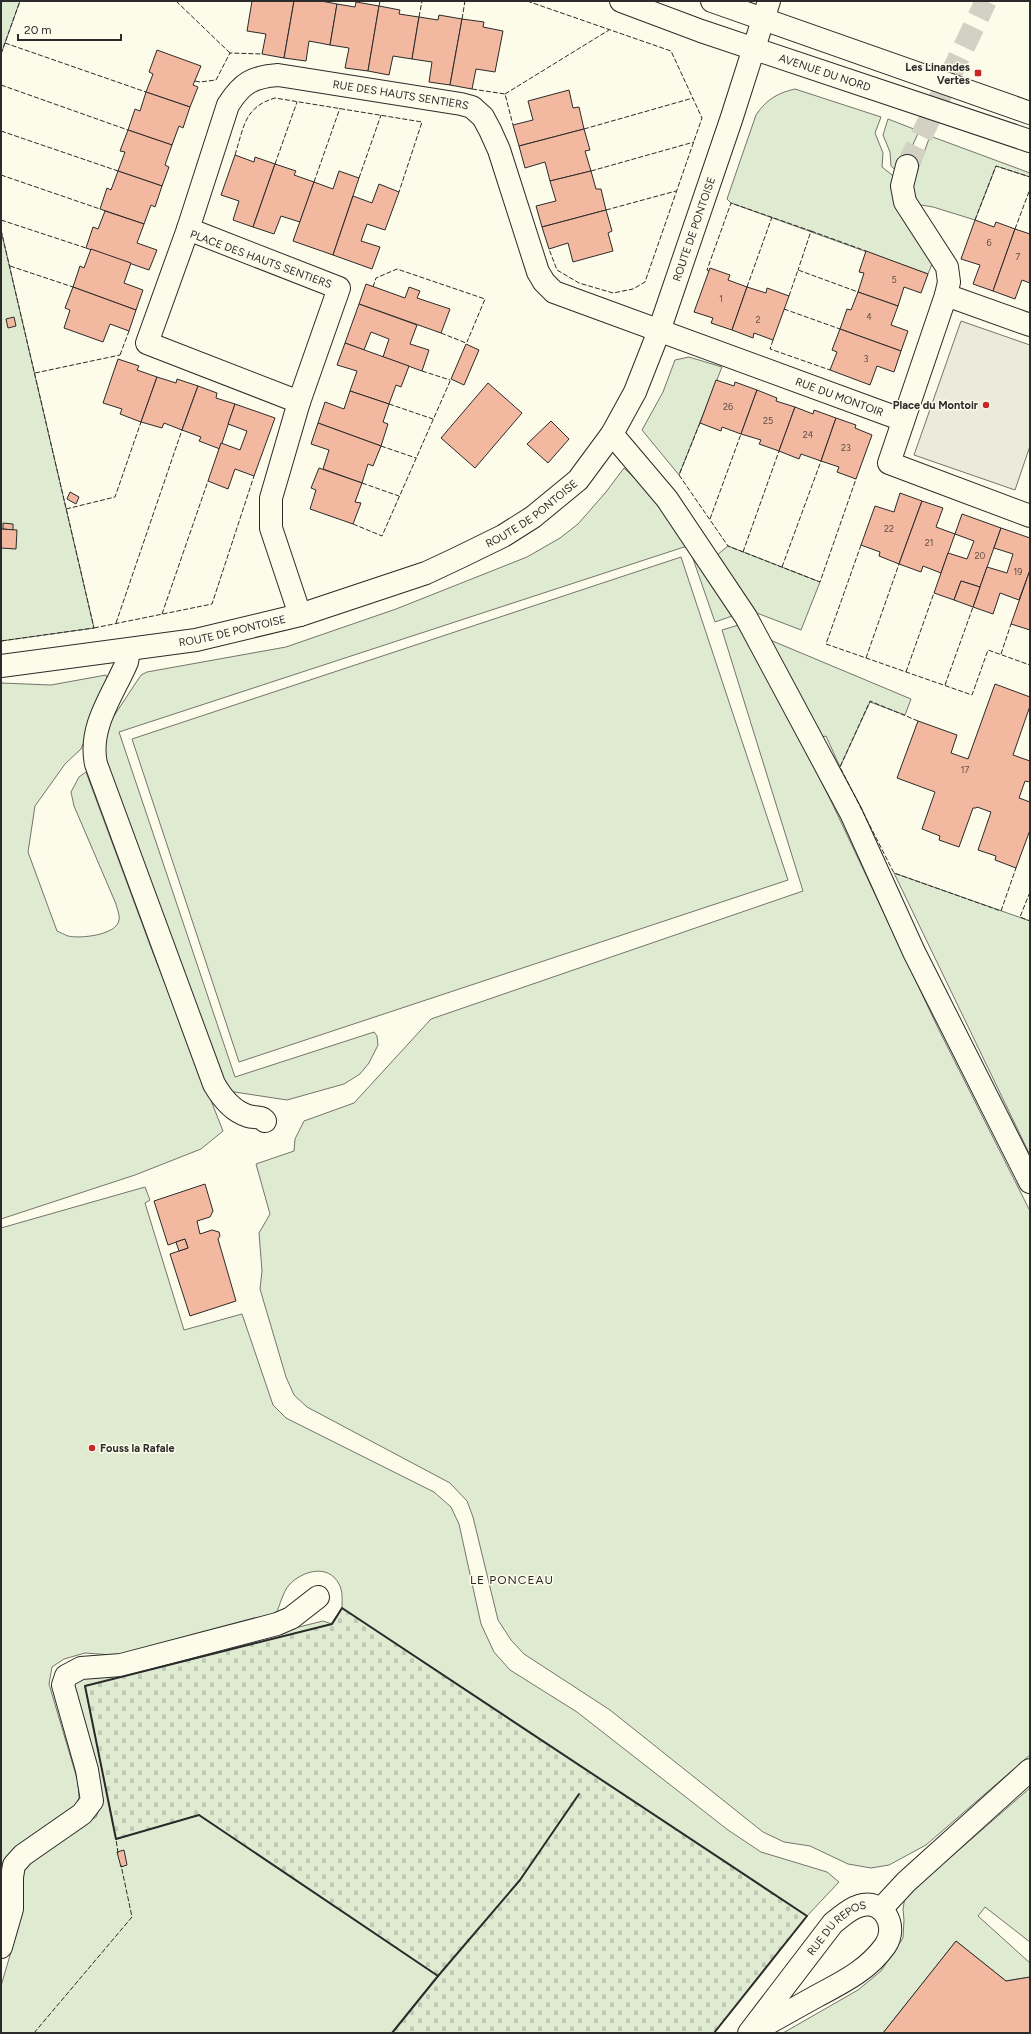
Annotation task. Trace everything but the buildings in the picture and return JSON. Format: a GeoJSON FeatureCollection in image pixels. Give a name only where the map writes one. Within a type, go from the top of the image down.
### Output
{"type":"FeatureCollection","features":[{"type":"Feature","properties":{"kind":"street","name":"AVENUE DU NORD"},"geometry":{"type":"LineString","coordinates":[[621,1],[754,48],[1030,141]]}},
{"type":"Feature","properties":{"kind":"street"},"geometry":{"type":"LineString","coordinates":[[712,1],[766,10],[1030,113]]}},
{"type":"Feature","properties":{"kind":"street","name":"ROUTE DE PONTOISE"},"geometry":{"type":"LineString","coordinates":[[1,666],[196,640],[300,615],[426,573],[503,536],[533,517],[578,480],[612,434],[635,392],[659,331],[766,10]]}},
{"type":"Feature","properties":{"kind":"street","name":"RUE DES HAUTS SENTIERS"},"geometry":{"type":"LineString","coordinates":[[188,229],[228,105],[237,91],[250,81],[262,76],[278,75],[461,104],[472,107],[483,117],[490,130],[499,150],[538,272],[544,282],[554,292],[659,331]]}},
{"type":"Feature","properties":{"kind":"street"},"geometry":{"type":"LineString","coordinates":[[908,166],[902,186],[905,202],[946,267],[949,282],[889,462],[1029,512]]}},
{"type":"Feature","properties":{"kind":"street","name":"PLACE DES HAUTS SENTIERS"},"geometry":{"type":"LineString","coordinates":[[188,229],[339,288],[299,402],[147,343],[188,229]]}},
{"type":"Feature","properties":{"kind":"street"},"geometry":{"type":"LineString","coordinates":[[946,294],[1030,325]]}},
{"type":"Feature","properties":{"kind":"street","name":"RUE DU MONTOIR"},"geometry":{"type":"LineString","coordinates":[[659,331],[903,420]]}},
{"type":"Feature","properties":{"kind":"street"},"geometry":{"type":"LineString","coordinates":[[299,402],[271,498],[271,528],[300,615]]}},
{"type":"Feature","properties":{"kind":"street"},"geometry":{"type":"LineString","coordinates":[[612,434],[667,498],[746,617],[850,812],[914,952],[1030,1182]]}},
{"type":"Feature","properties":{"kind":"street"},"geometry":{"type":"LineString","coordinates":[[128,650],[127,662],[96,728],[93,752],[96,764],[214,1084],[223,1100],[230,1106],[248,1116],[262,1118],[266,1121]]}},
{"type":"Feature","properties":{"kind":"street"},"geometry":{"type":"LineString","coordinates":[[1,1947],[12,1910],[12,1877],[14,1865],[23,1855],[82,1814],[92,1801],[87,1770],[63,1685],[66,1676],[81,1668],[122,1665],[277,1624],[292,1618],[318,1597]]}},
{"type":"Feature","properties":{"kind":"street"},"geometry":{"type":"LineString","coordinates":[[881,1909],[906,1882],[1030,1770]]}},
{"type":"Feature","properties":{"kind":"street","name":"RUE DU REPOS"},"geometry":{"type":"LineString","coordinates":[[859,1906],[876,1906],[881,1909],[888,1918],[891,1928],[890,1936],[887,1944],[871,1964],[856,1974],[750,2033],[834,1923],[846,1913],[859,1906]]}},
{"type":"Feature","properties":{"kind":"green space"},"geometry":{"type":"Polygon","coordinates":[[[1,1],[20,1],[1,54],[1,1]]]}},
{"type":"Feature","properties":{"kind":"green space"},"geometry":{"type":"Polygon","coordinates":[[[795,89],[881,117],[875,133],[883,153],[882,167],[897,179],[900,213],[932,264],[928,274],[731,203],[727,199],[756,115],[772,98],[795,89]]]}},
{"type":"Feature","properties":{"kind":"green space"},"geometry":{"type":"Polygon","coordinates":[[[888,119],[919,131],[900,174],[891,166],[890,152],[883,135],[888,119]]]}},
{"type":"Feature","properties":{"kind":"green space"},"geometry":{"type":"Polygon","coordinates":[[[930,136],[1030,173],[1030,177],[996,166],[975,220],[933,207],[921,205],[914,202],[911,188],[930,136]]]}},
{"type":"Feature","properties":{"kind":"green space"},"geometry":{"type":"Polygon","coordinates":[[[1,230],[94,628],[1,641],[1,230]]]}},
{"type":"Feature","properties":{"kind":"green space"},"geometry":{"type":"Polygon","coordinates":[[[689,357],[722,367],[679,475],[642,430],[663,392],[675,360],[689,357]]]}},
{"type":"Feature","properties":{"kind":"green space"},"geometry":{"type":"Polygon","coordinates":[[[624,468],[649,492],[738,614],[715,622],[691,553],[688,547],[684,547],[119,732],[235,1077],[374,1032],[377,1036],[378,1045],[369,1063],[360,1074],[344,1084],[287,1100],[228,1091],[104,767],[104,731],[141,675],[147,672],[286,647],[396,609],[527,557],[560,538],[578,524],[606,492],[624,468]]]}},
{"type":"Feature","properties":{"kind":"green space"},"geometry":{"type":"Polygon","coordinates":[[[728,546],[820,582],[801,630],[749,610],[717,555],[728,546]]]}},
{"type":"Feature","properties":{"kind":"green space"},"geometry":{"type":"Polygon","coordinates":[[[681,557],[788,880],[239,1062],[132,739],[681,557]]]}},
{"type":"Feature","properties":{"kind":"green space"},"geometry":{"type":"Polygon","coordinates":[[[742,624],[832,803],[938,1028],[1030,1211],[1030,1755],[926,1845],[889,1865],[871,1868],[848,1864],[810,1846],[784,1842],[763,1832],[610,1710],[524,1654],[511,1640],[498,1620],[473,1517],[467,1501],[450,1483],[307,1407],[294,1395],[286,1377],[260,1289],[262,1271],[259,1233],[270,1214],[256,1164],[294,1151],[295,1139],[304,1121],[354,1103],[431,1019],[803,891],[722,630],[742,624]]]}},
{"type":"Feature","properties":{"kind":"green space"},"geometry":{"type":"Polygon","coordinates":[[[763,637],[911,699],[905,715],[870,702],[840,767],[826,736],[819,738],[763,637]]]}},
{"type":"Feature","properties":{"kind":"green space"},"geometry":{"type":"Polygon","coordinates":[[[106,675],[108,682],[81,749],[65,764],[35,806],[28,852],[57,931],[68,936],[81,937],[97,935],[112,929],[117,925],[119,914],[116,904],[74,806],[71,792],[79,777],[86,772],[153,953],[223,1131],[201,1149],[135,1175],[1,1219],[1,683],[51,685],[106,675]]]}},
{"type":"Feature","properties":{"kind":"green space"},"geometry":{"type":"Polygon","coordinates":[[[894,873],[1030,921],[1030,1155],[894,873]]]}},
{"type":"Feature","properties":{"kind":"green space"},"geometry":{"type":"Polygon","coordinates":[[[145,1187],[150,1200],[145,1203],[184,1330],[242,1314],[273,1405],[286,1418],[434,1492],[451,1507],[459,1524],[481,1624],[494,1652],[510,1670],[577,1712],[728,1830],[761,1852],[827,1872],[839,1882],[807,1916],[342,1608],[342,1593],[339,1584],[334,1577],[322,1571],[308,1573],[294,1580],[283,1595],[276,1614],[126,1656],[85,1653],[64,1659],[52,1667],[49,1684],[78,1782],[79,1798],[74,1808],[7,1856],[1,1866],[1,1228],[145,1187]]]}},
{"type":"Feature","properties":{"kind":"green space"},"geometry":{"type":"Polygon","coordinates":[[[342,1608],[807,1916],[714,2033],[392,2033],[438,1976],[199,1815],[116,1839],[85,1686],[331,1624],[342,1608]]]}},
{"type":"Feature","properties":{"kind":"green space"},"geometry":{"type":"Polygon","coordinates":[[[323,1621],[332,1624],[85,1686],[116,1839],[199,1815],[438,1976],[392,2033],[1,2033],[1,1986],[18,1928],[20,1877],[30,1858],[96,1817],[99,1810],[98,1790],[70,1680],[114,1673],[323,1621]]]}},
{"type":"Feature","properties":{"kind":"green space"},"geometry":{"type":"Polygon","coordinates":[[[1030,1788],[1030,1942],[985,1907],[978,1916],[1030,1963],[1030,1977],[1006,1981],[956,1941],[883,2033],[783,2033],[858,1990],[881,1971],[903,1938],[903,1909],[905,1897],[1030,1788]]]}},
{"type":"Feature","properties":{"kind":"shaded area"},"geometry":{"type":"Polygon","coordinates":[[[961,321],[1030,345],[1030,446],[1015,490],[914,455],[961,321]]]}},
{"type":"Feature","properties":{"kind":"tunnel"},"geometry":{"type":"LineString","coordinates":[[907,166],[986,1]]}},
{"type":"Feature","properties":{"kind":"fence"},"geometry":{"type":"LineString","coordinates":[[1,54],[20,1]]}},
{"type":"Feature","properties":{"kind":"fence"},"geometry":{"type":"LineString","coordinates":[[176,1],[230,53]]}},
{"type":"Feature","properties":{"kind":"fence"},"geometry":{"type":"LineString","coordinates":[[379,6],[380,1]]}},
{"type":"Feature","properties":{"kind":"fence"},"geometry":{"type":"LineString","coordinates":[[419,17],[422,1]]}},
{"type":"Feature","properties":{"kind":"fence"},"geometry":{"type":"LineString","coordinates":[[462,19],[465,1]]}},
{"type":"Feature","properties":{"kind":"fence"},"geometry":{"type":"LineString","coordinates":[[527,1],[671,51],[702,118],[645,282],[633,289],[613,293],[579,283],[557,270],[549,249]]}},
{"type":"Feature","properties":{"kind":"fence"},"geometry":{"type":"LineString","coordinates":[[505,94],[609,30]]}},
{"type":"Feature","properties":{"kind":"fence"},"geometry":{"type":"LineString","coordinates":[[5,43],[146,92]]}},
{"type":"Feature","properties":{"kind":"fence"},"geometry":{"type":"LineString","coordinates":[[195,81],[200,82],[216,80],[230,53],[262,54]]}},
{"type":"Feature","properties":{"kind":"fence"},"geometry":{"type":"LineString","coordinates":[[1,85],[128,130]]}},
{"type":"Feature","properties":{"kind":"fence"},"geometry":{"type":"LineString","coordinates":[[472,89],[505,94],[513,125]]}},
{"type":"Feature","properties":{"kind":"fence"},"geometry":{"type":"LineString","coordinates":[[235,155],[243,127],[251,113],[257,107],[275,98],[422,122],[399,192]]}},
{"type":"Feature","properties":{"kind":"fence"},"geometry":{"type":"LineString","coordinates":[[584,129],[693,98]]}},
{"type":"Feature","properties":{"kind":"fence"},"geometry":{"type":"LineString","coordinates":[[275,164],[297,102]]}},
{"type":"Feature","properties":{"kind":"fence"},"geometry":{"type":"LineString","coordinates":[[314,182],[340,108]]}},
{"type":"Feature","properties":{"kind":"fence"},"geometry":{"type":"LineString","coordinates":[[359,178],[381,115]]}},
{"type":"Feature","properties":{"kind":"fence"},"geometry":{"type":"LineString","coordinates":[[1,131],[118,171]]}},
{"type":"Feature","properties":{"kind":"fence"},"geometry":{"type":"LineString","coordinates":[[591,171],[694,142]]}},
{"type":"Feature","properties":{"kind":"fence"},"geometry":{"type":"LineString","coordinates":[[975,220],[996,166],[1030,177]]}},
{"type":"Feature","properties":{"kind":"fence"},"geometry":{"type":"LineString","coordinates":[[1,175],[100,209]]}},
{"type":"Feature","properties":{"kind":"fence"},"geometry":{"type":"LineString","coordinates":[[1015,229],[1030,189]]}},
{"type":"Feature","properties":{"kind":"fence"},"geometry":{"type":"LineString","coordinates":[[606,210],[676,191]]}},
{"type":"Feature","properties":{"kind":"fence"},"geometry":{"type":"LineString","coordinates":[[709,271],[707,270],[731,203],[811,231],[798,270]]}},
{"type":"Feature","properties":{"kind":"fence"},"geometry":{"type":"LineString","coordinates":[[747,287],[772,217]]}},
{"type":"Feature","properties":{"kind":"fence"},"geometry":{"type":"LineString","coordinates":[[1,220],[86,248]]}},
{"type":"Feature","properties":{"kind":"fence"},"geometry":{"type":"LineString","coordinates":[[1,230],[94,628],[1,641]]}},
{"type":"Feature","properties":{"kind":"fence"},"geometry":{"type":"LineString","coordinates":[[811,231],[866,251]]}},
{"type":"Feature","properties":{"kind":"fence"},"geometry":{"type":"LineString","coordinates":[[10,266],[73,287]]}},
{"type":"Feature","properties":{"kind":"fence"},"geometry":{"type":"LineString","coordinates":[[373,287],[376,278],[397,269],[485,299],[467,342]]}},
{"type":"Feature","properties":{"kind":"fence"},"geometry":{"type":"LineString","coordinates":[[789,296],[798,270],[858,292]]}},
{"type":"Feature","properties":{"kind":"fence"},"geometry":{"type":"LineString","coordinates":[[784,309],[840,329]]}},
{"type":"Feature","properties":{"kind":"fence"},"geometry":{"type":"LineString","coordinates":[[120,355],[129,331]]}},
{"type":"Feature","properties":{"kind":"fence"},"geometry":{"type":"LineString","coordinates":[[441,333],[466,343]]}},
{"type":"Feature","properties":{"kind":"fence"},"geometry":{"type":"LineString","coordinates":[[773,340],[770,349],[830,370]]}},
{"type":"Feature","properties":{"kind":"fence"},"geometry":{"type":"LineString","coordinates":[[35,373],[120,355]]}},
{"type":"Feature","properties":{"kind":"fence"},"geometry":{"type":"LineString","coordinates":[[422,371],[450,380]]}},
{"type":"Feature","properties":{"kind":"fence"},"geometry":{"type":"LineString","coordinates":[[353,524],[382,536],[451,379]]}},
{"type":"Feature","properties":{"kind":"fence"},"geometry":{"type":"LineString","coordinates":[[389,404],[433,419]]}},
{"type":"Feature","properties":{"kind":"fence"},"geometry":{"type":"LineString","coordinates":[[66,509],[115,497],[141,422]]}},
{"type":"Feature","properties":{"kind":"fence"},"geometry":{"type":"LineString","coordinates":[[700,423],[679,475],[728,546],[820,582],[856,479]]}},
{"type":"Feature","properties":{"kind":"fence"},"geometry":{"type":"LineString","coordinates":[[116,623],[182,430]]}},
{"type":"Feature","properties":{"kind":"fence"},"geometry":{"type":"LineString","coordinates":[[710,519],[741,434]]}},
{"type":"Feature","properties":{"kind":"fence"},"geometry":{"type":"LineString","coordinates":[[381,446],[416,458]]}},
{"type":"Feature","properties":{"kind":"fence"},"geometry":{"type":"LineString","coordinates":[[743,552],[779,451]]}},
{"type":"Feature","properties":{"kind":"fence"},"geometry":{"type":"LineString","coordinates":[[782,567],[821,461]]}},
{"type":"Feature","properties":{"kind":"fence"},"geometry":{"type":"LineString","coordinates":[[94,628],[212,604],[254,476]]}},
{"type":"Feature","properties":{"kind":"fence"},"geometry":{"type":"LineString","coordinates":[[162,614],[208,481]]}},
{"type":"Feature","properties":{"kind":"fence"},"geometry":{"type":"LineString","coordinates":[[362,483],[399,496]]}},
{"type":"Feature","properties":{"kind":"fence"},"geometry":{"type":"LineString","coordinates":[[861,545],[826,644],[972,695],[988,650],[1030,665]]}},
{"type":"Feature","properties":{"kind":"fence"},"geometry":{"type":"LineString","coordinates":[[866,658],[899,564]]}},
{"type":"Feature","properties":{"kind":"fence"},"geometry":{"type":"LineString","coordinates":[[906,672],[934,593]]}},
{"type":"Feature","properties":{"kind":"fence"},"geometry":{"type":"LineString","coordinates":[[945,685],[973,607]]}},
{"type":"Feature","properties":{"kind":"fence"},"geometry":{"type":"LineString","coordinates":[[1001,654],[1011,624]]}},
{"type":"Feature","properties":{"kind":"fence"},"geometry":{"type":"LineString","coordinates":[[918,721],[870,701],[840,767],[894,873],[1001,911],[1016,868]]}},
{"type":"Feature","properties":{"kind":"fence"},"geometry":{"type":"LineString","coordinates":[[1030,892],[1020,917],[1030,921]]}},
{"type":"Feature","properties":{"kind":"fence"},"geometry":{"type":"LineString","coordinates":[[118,1853],[116,1839],[199,1815],[438,1976],[392,2033]]}},
{"type":"Feature","properties":{"kind":"fence"},"geometry":{"type":"LineString","coordinates":[[34,2033],[132,1917],[121,1865]]}},
{"type":"Feature","properties":{"kind":"wall"},"geometry":{"type":"LineString","coordinates":[[392,2033],[438,1976],[199,1815],[116,1839],[85,1686],[332,1624],[342,1608],[807,1916],[714,2033]]}},
{"type":"Feature","properties":{"kind":"wall"},"geometry":{"type":"LineString","coordinates":[[438,1976],[520,1880],[579,1794]]}},
{"type":"Feature","properties":{"kind":"place","name":"Les Linandes Vertes"},"geometry":{"type":"Point","coordinates":[978,73]}},
{"type":"Feature","properties":{"kind":"place","name":"Place du Montoir"},"geometry":{"type":"Point","coordinates":[986,405]}},
{"type":"Feature","properties":{"kind":"place","name":"Fouss la Rafale"},"geometry":{"type":"Point","coordinates":[92,1448]}},
{"type":"Feature","properties":{"kind":"district","name":"LE PONCEAU"},"geometry":{"type":"Point","coordinates":[512,1580]}}]}
